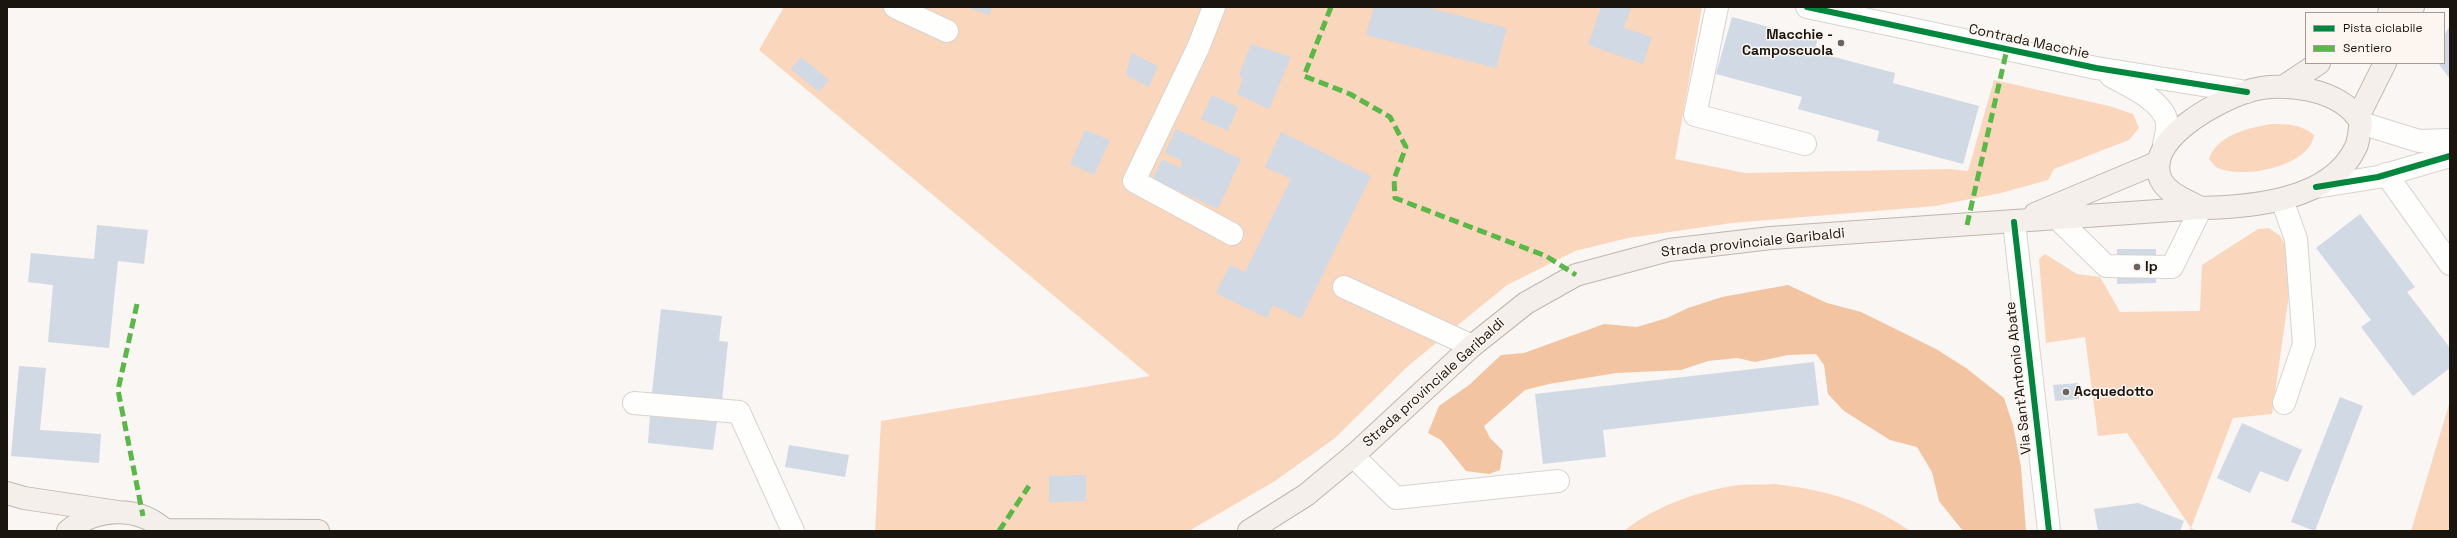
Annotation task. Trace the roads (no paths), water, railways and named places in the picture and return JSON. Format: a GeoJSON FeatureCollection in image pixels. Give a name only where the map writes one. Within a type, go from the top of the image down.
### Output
{"type":"FeatureCollection","features":[{"type":"Feature","properties":{"kind":"main road"},"geometry":{"type":"LineString","coordinates":[[2284,87],[2318,64]]}},
{"type":"Feature","properties":{"kind":"main road","name":"Strada provinciale Garibaldi"},"geometry":{"type":"LineString","coordinates":[[1249,531],[1306,495],[1352,456],[1472,346],[1526,303],[1576,275],[1669,250],[1771,238],[2201,208],[2231,208],[2282,200],[2316,187],[2338,171],[2356,147],[2360,120],[2385,64]]}},
{"type":"Feature","properties":{"kind":"main road"},"geometry":{"type":"LineString","coordinates":[[2201,208],[2178,197],[2161,180],[2162,153],[2188,122],[2216,106],[2247,92],[2284,87],[2313,90],[2341,101],[2360,120]]}},
{"type":"Feature","properties":{"kind":"main road","name":"Strada provinciale Garibaldi"},"geometry":{"type":"LineString","coordinates":[[2014,222],[2162,153]]}},
{"type":"Feature","properties":{"kind":"main road"},"geometry":{"type":"LineString","coordinates":[[7,493],[24,498],[143,516],[166,530],[318,531]]}},
{"type":"Feature","properties":{"kind":"main road"},"geometry":{"type":"LineString","coordinates":[[68,531],[89,517],[118,512]]}},
{"type":"Feature","properties":{"kind":"street"},"geometry":{"type":"LineString","coordinates":[[895,7],[947,31]]}},
{"type":"Feature","properties":{"kind":"street"},"geometry":{"type":"LineString","coordinates":[[1214,7],[1198,48],[1134,181],[1232,234]]}},
{"type":"Feature","properties":{"kind":"street"},"geometry":{"type":"LineString","coordinates":[[1717,7],[1695,115],[1805,144]]}},
{"type":"Feature","properties":{"kind":"street","name":"Contrada Macchie"},"geometry":{"type":"LineString","coordinates":[[1807,7],[2096,68],[2247,92]]}},
{"type":"Feature","properties":{"kind":"street","name":"Contrada Macchie"},"geometry":{"type":"LineString","coordinates":[[2096,68],[2143,93],[2159,109],[2167,123],[2162,153]]}},
{"type":"Feature","properties":{"kind":"street"},"geometry":{"type":"LineString","coordinates":[[2360,120],[2419,141],[2450,140]]}},
{"type":"Feature","properties":{"kind":"street"},"geometry":{"type":"LineString","coordinates":[[2316,187],[2386,174],[2450,156]]}},
{"type":"Feature","properties":{"kind":"street"},"geometry":{"type":"LineString","coordinates":[[2386,174],[2450,264]]}},
{"type":"Feature","properties":{"kind":"street"},"geometry":{"type":"LineString","coordinates":[[2282,200],[2296,239],[2304,344],[2284,403]]}},
{"type":"Feature","properties":{"kind":"street"},"geometry":{"type":"LineString","coordinates":[[2056,218],[2106,266],[2172,267],[2201,208]]}},
{"type":"Feature","properties":{"kind":"street","name":"Via Sant'Antonio Abate"},"geometry":{"type":"LineString","coordinates":[[2014,222],[2049,531]]}},
{"type":"Feature","properties":{"kind":"street"},"geometry":{"type":"LineString","coordinates":[[1344,287],[1472,346]]}},
{"type":"Feature","properties":{"kind":"street"},"geometry":{"type":"LineString","coordinates":[[634,403],[739,412],[793,531]]}},
{"type":"Feature","properties":{"kind":"street"},"geometry":{"type":"LineString","coordinates":[[1352,456],[1396,498],[1558,481]]}},
{"type":"Feature","properties":{"kind":"place","name":"Macchie - Camposcuola"},"geometry":{"type":"Point","coordinates":[1841,43]}},
{"type":"Feature","properties":{"kind":"place","name":"Ip"},"geometry":{"type":"Point","coordinates":[2137,267]}},
{"type":"Feature","properties":{"kind":"place","name":"Acquedotto"},"geometry":{"type":"Point","coordinates":[2066,392]}}]}
